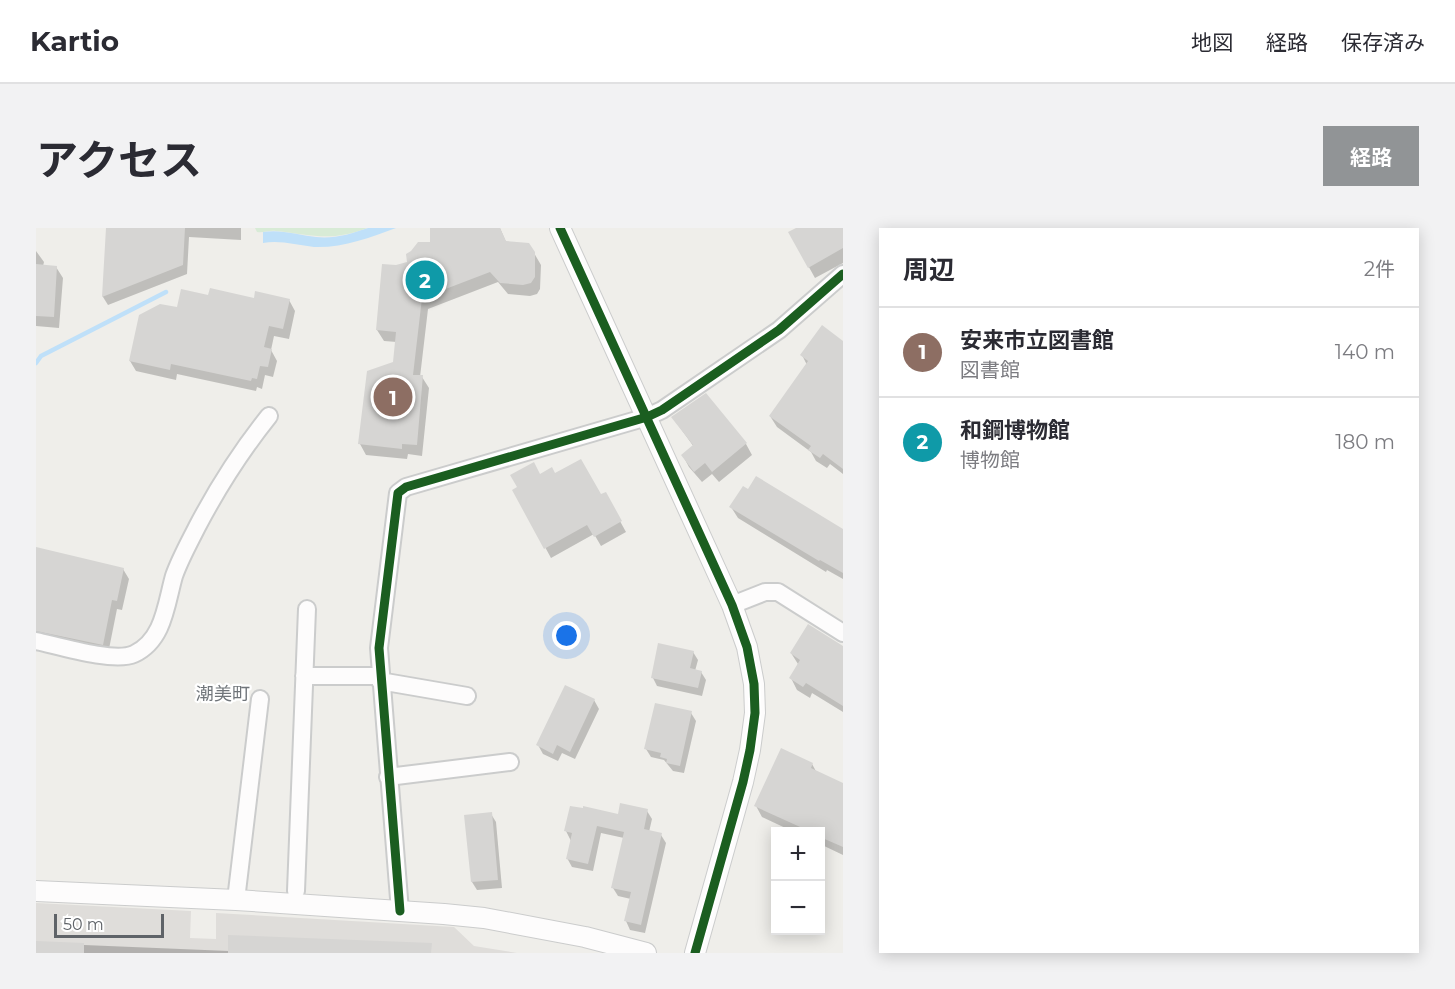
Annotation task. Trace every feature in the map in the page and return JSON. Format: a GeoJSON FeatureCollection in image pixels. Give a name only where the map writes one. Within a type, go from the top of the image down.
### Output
{"type":"FeatureCollection","features":[{"type":"Feature","properties":{"kind":"street"},"geometry":{"type":"LineString","coordinates":[[560,228],[732,605],[747,647],[754,684],[750,750],[743,782],[695,953]]}},
{"type":"Feature","properties":{"kind":"street"},"geometry":{"type":"LineString","coordinates":[[400,911],[379,648],[397,496],[401,489],[647,417],[662,410],[778,330],[843,274]]}},
{"type":"Feature","properties":{"kind":"street"},"geometry":{"type":"LineString","coordinates":[[36,641],[119,658],[134,654],[149,643],[157,634],[163,619],[180,559],[214,494],[240,452],[269,416]]}},
{"type":"Feature","properties":{"kind":"street"},"geometry":{"type":"LineString","coordinates":[[732,605],[765,592],[778,592],[843,633]]}},
{"type":"Feature","properties":{"kind":"street"},"geometry":{"type":"LineString","coordinates":[[296,891],[307,609]]}},
{"type":"Feature","properties":{"kind":"street"},"geometry":{"type":"LineString","coordinates":[[304,676],[380,679],[467,696]]}},
{"type":"Feature","properties":{"kind":"street"},"geometry":{"type":"LineString","coordinates":[[236,900],[260,699]]}},
{"type":"Feature","properties":{"kind":"street"},"geometry":{"type":"LineString","coordinates":[[388,777],[510,762]]}},
{"type":"Feature","properties":{"kind":"street"},"geometry":{"type":"LineString","coordinates":[[36,891],[236,900],[484,918],[585,937],[646,953]]}},
{"type":"Feature","properties":{"kind":"shaded area"},"geometry":{"type":"Polygon","coordinates":[[[36,903],[191,911],[190,938],[216,939],[216,913],[454,927],[474,946],[517,953],[36,953],[36,903]]]}},
{"type":"Feature","properties":{"kind":"green space"},"geometry":{"type":"Polygon","coordinates":[[[255,228],[367,228],[343,235],[322,236],[273,231],[257,232],[255,228]]]}},
{"type":"Feature","properties":{"kind":"water"},"geometry":{"type":"Polygon","coordinates":[[[368,228],[396,228],[366,239],[335,246],[314,247],[282,242],[263,243],[263,232],[270,231],[329,237],[368,228]]]}},
{"type":"Feature","properties":{"kind":"building"},"geometry":{"type":"Polygon","coordinates":[[[106,228],[185,228],[183,265],[102,297],[106,228]]]}},
{"type":"Feature","properties":{"kind":"building"},"geometry":{"type":"Polygon","coordinates":[[[430,228],[500,228],[506,241],[529,243],[535,252],[535,277],[531,283],[523,285],[500,283],[490,272],[422,298],[413,375],[423,375],[417,445],[402,444],[402,449],[358,444],[367,371],[393,362],[396,332],[376,330],[382,264],[396,265],[407,262],[406,254],[418,242],[430,242],[430,228]]]}},
{"type":"Feature","properties":{"kind":"building"},"geometry":{"type":"Polygon","coordinates":[[[796,228],[843,228],[843,248],[808,268],[788,232],[796,228]]]}},
{"type":"Feature","properties":{"kind":"building"},"geometry":{"type":"Polygon","coordinates":[[[36,264],[57,266],[54,317],[36,316],[36,264]]]}},
{"type":"Feature","properties":{"kind":"building"},"geometry":{"type":"Polygon","coordinates":[[[210,288],[254,298],[255,291],[290,299],[283,329],[269,326],[264,347],[272,349],[268,367],[260,366],[257,379],[252,378],[251,381],[171,364],[170,370],[129,361],[139,315],[160,304],[177,307],[181,289],[208,295],[210,288]]]}},
{"type":"Feature","properties":{"kind":"building"},"geometry":{"type":"Polygon","coordinates":[[[822,325],[843,341],[843,469],[823,454],[820,458],[808,450],[811,446],[769,416],[808,361],[800,355],[822,325]]]}},
{"type":"Feature","properties":{"kind":"building"},"geometry":{"type":"Polygon","coordinates":[[[706,393],[747,443],[712,472],[705,463],[694,472],[681,455],[693,445],[671,417],[706,393]]]}},
{"type":"Feature","properties":{"kind":"building"},"geometry":{"type":"Polygon","coordinates":[[[581,459],[601,494],[606,492],[622,521],[594,537],[587,525],[544,549],[512,490],[517,487],[510,475],[534,462],[540,474],[552,467],[555,473],[581,459]]]}},
{"type":"Feature","properties":{"kind":"building"},"geometry":{"type":"Polygon","coordinates":[[[756,476],[843,529],[843,573],[729,507],[743,486],[748,489],[756,476]]]}},
{"type":"Feature","properties":{"kind":"building"},"geometry":{"type":"Polygon","coordinates":[[[36,547],[124,568],[117,601],[112,600],[103,645],[36,631],[36,547]]]}},
{"type":"Feature","properties":{"kind":"building"},"geometry":{"type":"Polygon","coordinates":[[[808,624],[843,646],[843,706],[806,683],[803,687],[789,678],[800,660],[790,653],[808,624]]]}},
{"type":"Feature","properties":{"kind":"building"},"geometry":{"type":"Polygon","coordinates":[[[658,643],[694,651],[690,668],[702,671],[698,688],[651,678],[658,643]]]}},
{"type":"Feature","properties":{"kind":"building"},"geometry":{"type":"Polygon","coordinates":[[[565,685],[595,699],[570,752],[557,745],[553,754],[536,745],[565,685]]]}},
{"type":"Feature","properties":{"kind":"building"},"geometry":{"type":"Polygon","coordinates":[[[655,703],[692,711],[680,766],[666,763],[667,759],[660,757],[661,753],[644,749],[655,703]]]}},
{"type":"Feature","properties":{"kind":"building"},"geometry":{"type":"Polygon","coordinates":[[[781,748],[813,763],[811,768],[843,783],[843,847],[825,839],[825,827],[800,827],[754,806],[781,748]]]}},
{"type":"Feature","properties":{"kind":"building"},"geometry":{"type":"Polygon","coordinates":[[[620,803],[648,809],[644,829],[662,833],[641,925],[624,921],[631,892],[611,888],[624,832],[597,826],[588,864],[566,859],[572,833],[564,831],[570,806],[583,808],[583,806],[618,814],[620,803]]]}},
{"type":"Feature","properties":{"kind":"building"},"geometry":{"type":"Polygon","coordinates":[[[492,812],[498,880],[471,882],[464,815],[492,812]]]}},
{"type":"Feature","properties":{"kind":"building"},"geometry":{"type":"Polygon","coordinates":[[[228,935],[432,943],[431,953],[228,953],[228,935]]]}},
{"type":"Feature","properties":{"kind":"building"},"geometry":{"type":"Polygon","coordinates":[[[36,941],[84,943],[84,953],[36,953],[36,941]]]}},
{"type":"Feature","properties":{"kind":"waterway"},"geometry":{"type":"LineString","coordinates":[[36,363],[41,356],[166,292]]}},
{"type":"Feature","properties":{"kind":"cycle path"},"geometry":{"type":"LineString","coordinates":[[560,228],[732,605],[747,647],[754,684],[755,713],[743,782],[695,953]]}},
{"type":"Feature","properties":{"kind":"cycle path"},"geometry":{"type":"LineString","coordinates":[[400,911],[379,648],[398,493],[406,487],[647,417],[662,410],[779,330],[843,274]]}},
{"type":"Feature","properties":{"kind":"place","name":"和鋼博物館"},"geometry":{"type":"Point","coordinates":[425,280]}},
{"type":"Feature","properties":{"kind":"place","name":"安来市立図書館"},"geometry":{"type":"Point","coordinates":[393,397]}},
{"type":"Feature","properties":{"kind":"district","name":"潮美町"},"geometry":{"type":"Point","coordinates":[223,694]}}]}
